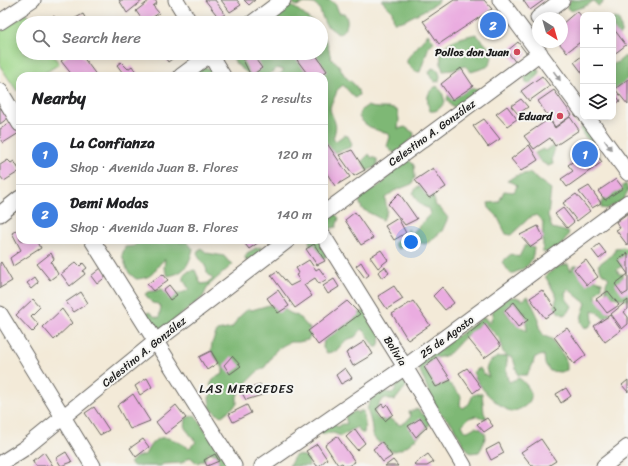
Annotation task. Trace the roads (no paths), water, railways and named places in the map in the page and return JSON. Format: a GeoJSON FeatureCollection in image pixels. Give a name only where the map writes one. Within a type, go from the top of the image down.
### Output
{"type":"FeatureCollection","features":[{"type":"Feature","properties":{"kind":"street"},"geometry":{"type":"LineString","coordinates":[[0,22],[33,0]]}},
{"type":"Feature","properties":{"kind":"street"},"geometry":{"type":"LineString","coordinates":[[176,0],[186,16]]}},
{"type":"Feature","properties":{"kind":"street"},"geometry":{"type":"LineString","coordinates":[[261,16],[283,0]]}},
{"type":"Feature","properties":{"kind":"street"},"geometry":{"type":"LineString","coordinates":[[500,0],[580,108]]}},
{"type":"Feature","properties":{"kind":"street"},"geometry":{"type":"LineString","coordinates":[[546,12],[562,0]]}},
{"type":"Feature","properties":{"kind":"street"},"geometry":{"type":"LineString","coordinates":[[522,30],[532,22]]}},
{"type":"Feature","properties":{"kind":"street","name":"Celestino A. González"},"geometry":{"type":"LineString","coordinates":[[328,210],[540,53]]}},
{"type":"Feature","properties":{"kind":"street"},"geometry":{"type":"LineString","coordinates":[[186,72],[202,60]]}},
{"type":"Feature","properties":{"kind":"street"},"geometry":{"type":"LineString","coordinates":[[214,60],[221,72]]}},
{"type":"Feature","properties":{"kind":"street"},"geometry":{"type":"LineString","coordinates":[[0,91],[16,117]]}},
{"type":"Feature","properties":{"kind":"street"},"geometry":{"type":"LineString","coordinates":[[589,120],[628,173]]}},
{"type":"Feature","properties":{"kind":"street"},"geometry":{"type":"LineString","coordinates":[[0,214],[16,201]]}},
{"type":"Feature","properties":{"kind":"street","name":"25 de Agosto"},"geometry":{"type":"LineString","coordinates":[[262,466],[405,367],[628,202]]}},
{"type":"Feature","properties":{"kind":"street","name":"Bolivia"},"geometry":{"type":"LineString","coordinates":[[328,243],[405,367],[464,466]]}},
{"type":"Feature","properties":{"kind":"street"},"geometry":{"type":"LineString","coordinates":[[94,244],[234,466]]}},
{"type":"Feature","properties":{"kind":"street","name":"Celestino A. González"},"geometry":{"type":"LineString","coordinates":[[0,464],[25,448],[155,342],[283,244]]}},
{"type":"Feature","properties":{"kind":"street"},"geometry":{"type":"LineString","coordinates":[[0,314],[93,466]]}},
{"type":"Feature","properties":{"kind":"street"},"geometry":{"type":"LineString","coordinates":[[604,466],[628,447]]}},
{"type":"Feature","properties":{"kind":"place","name":"Demi Modas"},"geometry":{"type":"Point","coordinates":[493,25]}},
{"type":"Feature","properties":{"kind":"place","name":"Pollos don Juan"},"geometry":{"type":"Point","coordinates":[517,52]}},
{"type":"Feature","properties":{"kind":"place","name":"Eduard"},"geometry":{"type":"Point","coordinates":[560,116]}},
{"type":"Feature","properties":{"kind":"place","name":"La Confianza"},"geometry":{"type":"Point","coordinates":[585,154]}},
{"type":"Feature","properties":{"kind":"district","name":"LAS MERCEDES"},"geometry":{"type":"Point","coordinates":[247,389]}}]}
